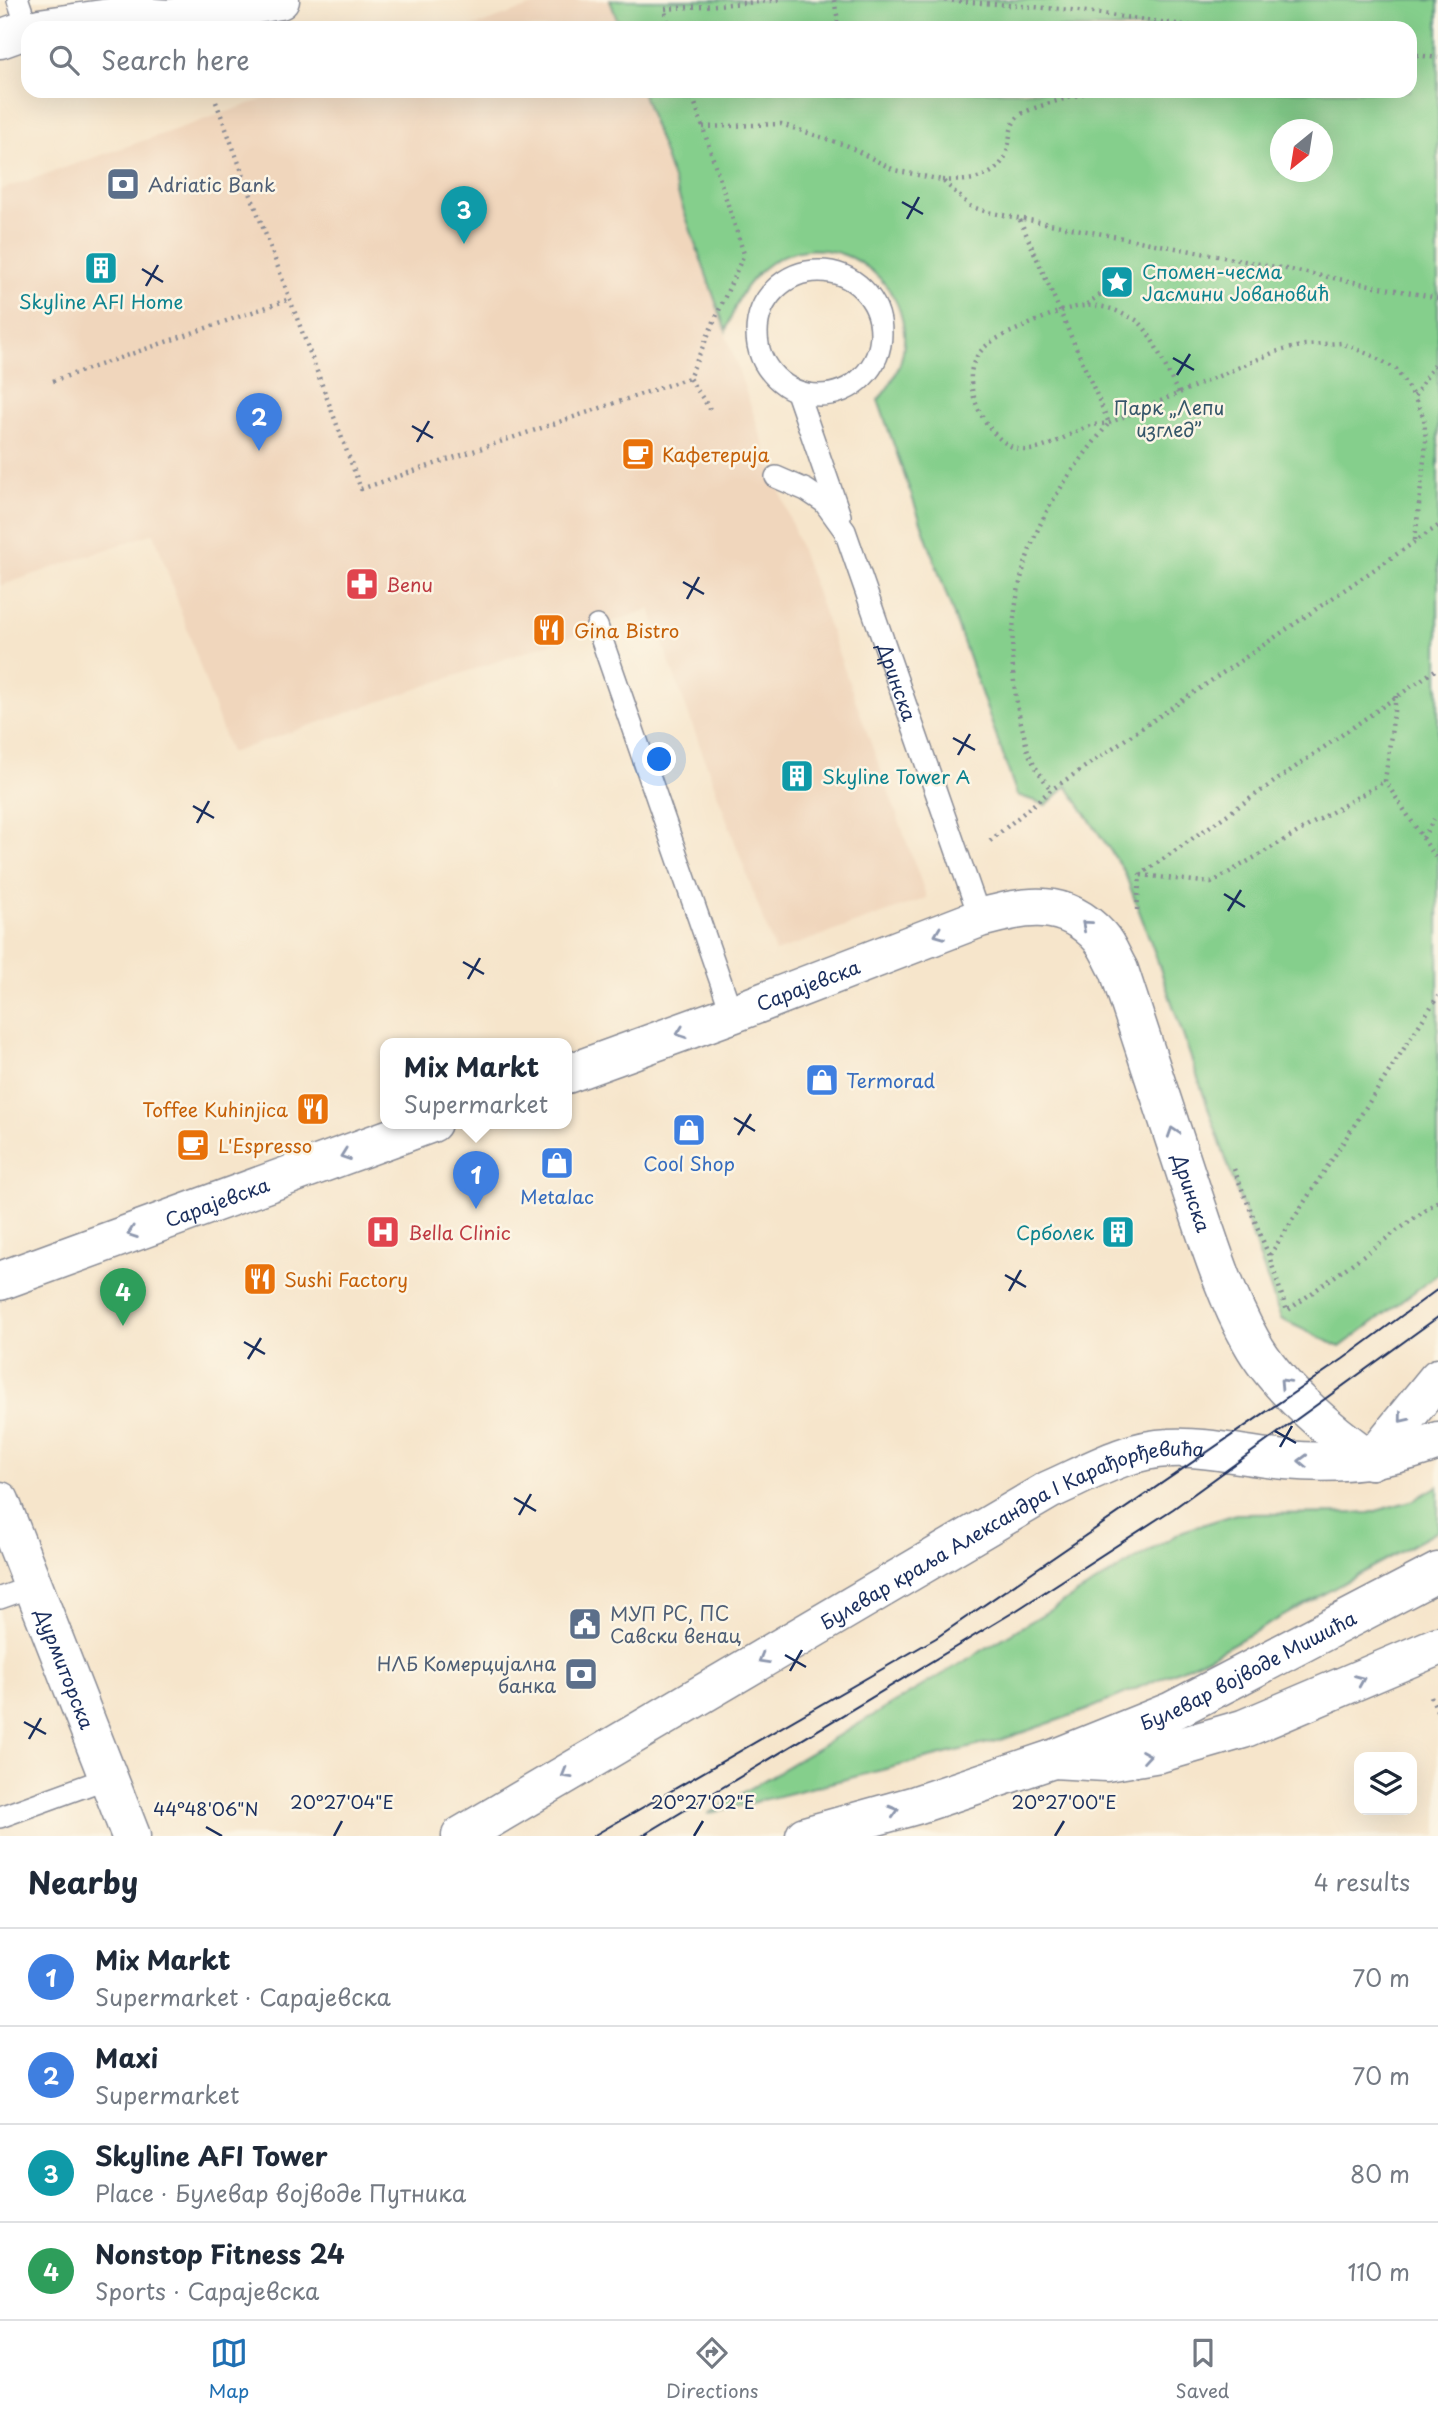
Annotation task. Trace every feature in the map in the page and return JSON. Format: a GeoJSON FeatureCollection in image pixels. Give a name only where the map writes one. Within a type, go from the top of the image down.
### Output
{"type":"FeatureCollection","features":[{"type":"Feature","properties":{"kind":"main road"},"geometry":{"type":"LineString","coordinates":[[60,21],[111,8],[188,0]]}},
{"type":"Feature","properties":{"kind":"main road"},"geometry":{"type":"LineString","coordinates":[[64,21],[111,8],[169,19],[280,0]]}},
{"type":"Feature","properties":{"kind":"main road"},"geometry":{"type":"LineString","coordinates":[[0,39],[21,32]]}},
{"type":"Feature","properties":{"kind":"main road","name":"Сарајевска"},"geometry":{"type":"LineString","coordinates":[[572,1072],[980,919],[1016,908],[1052,908]]}},
{"type":"Feature","properties":{"kind":"main road","name":"Дринска"},"geometry":{"type":"LineString","coordinates":[[1052,908],[1076,917],[1101,938],[1119,970],[1224,1287],[1252,1343],[1271,1370],[1309,1410],[1342,1440],[1371,1460]]}},
{"type":"Feature","properties":{"kind":"main road","name":"Сарајевска"},"geometry":{"type":"LineString","coordinates":[[0,1281],[416,1129]]}},
{"type":"Feature","properties":{"kind":"main road"},"geometry":{"type":"LineString","coordinates":[[1371,1460],[1438,1378]]}},
{"type":"Feature","properties":{"kind":"main road"},"geometry":{"type":"LineString","coordinates":[[1371,1460],[1406,1453],[1438,1441]]}},
{"type":"Feature","properties":{"kind":"main road","name":"Булевар краља Александра I Карађорђевића"},"geometry":{"type":"LineString","coordinates":[[461,1836],[1049,1490],[1120,1459],[1168,1448],[1286,1460],[1371,1460]]}},
{"type":"Feature","properties":{"kind":"main road","name":"Дурмиторска"},"geometry":{"type":"LineString","coordinates":[[0,1502],[17,1592],[110,1777],[131,1836]]}},
{"type":"Feature","properties":{"kind":"main road","name":"Булевар војводе Мишића"},"geometry":{"type":"LineString","coordinates":[[1054,1759],[1172,1711],[1438,1572]]}},
{"type":"Feature","properties":{"kind":"main road"},"geometry":{"type":"LineString","coordinates":[[805,1836],[916,1805],[1054,1759],[1106,1762],[1160,1753],[1232,1733],[1438,1646]]}},
{"type":"Feature","properties":{"kind":"lane"},"geometry":{"type":"LineString","coordinates":[[18,0],[26,21]]}},
{"type":"Feature","properties":{"kind":"lane"},"geometry":{"type":"LineString","coordinates":[[797,392],[818,396],[838,393],[857,382],[871,368],[879,349],[881,328],[876,308],[865,290],[849,278],[830,271],[809,271],[790,277],[773,289],[762,306],[756,327],[758,347],[765,366],[779,381],[797,392],[845,531]]}},
{"type":"Feature","properties":{"kind":"lane","name":"Дринска"},"geometry":{"type":"LineString","coordinates":[[776,477],[806,490],[824,502],[845,531],[980,919]]}},
{"type":"Feature","properties":{"kind":"lane"},"geometry":{"type":"LineString","coordinates":[[597,626],[732,1014]]}},
{"type":"Feature","properties":{"kind":"lane"},"geometry":{"type":"LineString","coordinates":[[0,1817],[110,1777]]}},
{"type":"Feature","properties":{"kind":"path"},"geometry":{"type":"LineString","coordinates":[[668,21],[664,9],[783,0]]}},
{"type":"Feature","properties":{"kind":"path"},"geometry":{"type":"LineString","coordinates":[[834,0],[838,21]]}},
{"type":"Feature","properties":{"kind":"path"},"geometry":{"type":"LineString","coordinates":[[945,0],[1071,10],[1154,21]]}},
{"type":"Feature","properties":{"kind":"path"},"geometry":{"type":"LineString","coordinates":[[1417,55],[1438,58]]}},
{"type":"Feature","properties":{"kind":"path"},"geometry":{"type":"LineString","coordinates":[[216,102],[361,489],[689,378],[744,254],[693,98]]}},
{"type":"Feature","properties":{"kind":"path"},"geometry":{"type":"LineString","coordinates":[[703,127],[781,124],[848,146],[894,170],[942,180],[962,181],[983,177],[998,167],[1007,152],[1013,124],[1021,113],[1069,98]]}},
{"type":"Feature","properties":{"kind":"path"},"geometry":{"type":"LineString","coordinates":[[942,180],[970,206],[1019,220],[1438,298]]}},
{"type":"Feature","properties":{"kind":"path"},"geometry":{"type":"LineString","coordinates":[[1019,220],[1109,423]]}},
{"type":"Feature","properties":{"kind":"path"},"geometry":{"type":"LineString","coordinates":[[1087,304],[1117,282]]}},
{"type":"Feature","properties":{"kind":"path"},"geometry":{"type":"LineString","coordinates":[[53,381],[290,299]]}},
{"type":"Feature","properties":{"kind":"path"},"geometry":{"type":"LineString","coordinates":[[1178,393],[1139,322],[1110,308],[1087,304],[1059,310],[990,342],[980,351],[971,373],[971,385],[993,433],[1002,442],[1023,450],[1038,449],[1092,425],[1109,423],[1275,352],[1305,345],[1341,344],[1371,355],[1396,369],[1424,418],[1426,442],[1415,541]]}},
{"type":"Feature","properties":{"kind":"path"},"geometry":{"type":"LineString","coordinates":[[1414,397],[1438,358]]}},
{"type":"Feature","properties":{"kind":"path"},"geometry":{"type":"LineString","coordinates":[[689,378],[710,409]]}},
{"type":"Feature","properties":{"kind":"path"},"geometry":{"type":"LineString","coordinates":[[1051,790],[1030,758],[1018,709],[1013,665],[1014,615],[1022,568],[1045,514],[1061,487],[1109,423]]}},
{"type":"Feature","properties":{"kind":"path"},"geometry":{"type":"LineString","coordinates":[[988,843],[1051,790],[1438,526]]}},
{"type":"Feature","properties":{"kind":"path"},"geometry":{"type":"LineString","coordinates":[[1140,875],[1438,668]]}},
{"type":"Feature","properties":{"kind":"path"},"geometry":{"type":"LineString","coordinates":[[1396,696],[1385,780],[1438,861]]}},
{"type":"Feature","properties":{"kind":"path"},"geometry":{"type":"LineString","coordinates":[[1140,875],[1212,883],[1385,780]]}},
{"type":"Feature","properties":{"kind":"path"},"geometry":{"type":"LineString","coordinates":[[1423,838],[1434,819]]}},
{"type":"Feature","properties":{"kind":"path"},"geometry":{"type":"LineString","coordinates":[[1137,912],[1140,875]]}},
{"type":"Feature","properties":{"kind":"path"},"geometry":{"type":"LineString","coordinates":[[1269,1256],[1438,996]]}},
{"type":"Feature","properties":{"kind":"path"},"geometry":{"type":"LineString","coordinates":[[1233,1167],[1269,1256],[1287,1311],[1438,1201]]}},
{"type":"Feature","properties":{"kind":"shaded area"},"geometry":{"type":"Polygon","coordinates":[[[550,0],[610,0],[618,21],[489,21],[550,0]]]}},
{"type":"Feature","properties":{"kind":"shaded area"},"geometry":{"type":"Polygon","coordinates":[[[267,98],[644,98],[788,514],[927,898],[775,952],[650,609],[230,753],[154,533],[0,586],[0,190],[267,98]]]}},
{"type":"Feature","properties":{"kind":"green space","name":"Парк „Лепи изглед”"},"geometry":{"type":"Polygon","coordinates":[[[610,0],[1438,0],[1438,1274],[1340,1347],[1281,1319],[1124,871],[1067,786],[1046,805],[1017,795],[878,400],[900,364],[904,329],[894,297],[873,272],[844,255],[812,250],[779,258],[749,283],[738,300],[726,331],[644,98],[1417,98],[1417,21],[618,21],[610,0]]]}},
{"type":"Feature","properties":{"kind":"green space"},"geometry":{"type":"Polygon","coordinates":[[[1438,1486],[1438,1531],[1209,1657],[1087,1710],[1001,1740],[707,1814],[1183,1531],[1236,1514],[1369,1513],[1414,1500],[1438,1486]]]}},
{"type":"Feature","properties":{"kind":"tram line"},"geometry":{"type":"LineString","coordinates":[[593,1836],[936,1638],[1343,1359],[1438,1289]]}},
{"type":"Feature","properties":{"kind":"tram line"},"geometry":{"type":"LineString","coordinates":[[642,1836],[1017,1610],[1173,1509],[1438,1317]]}},
{"type":"Feature","properties":{"kind":"place","name":"Adriatic Bank"},"geometry":{"type":"Point","coordinates":[123,184]}},
{"type":"Feature","properties":{"kind":"place","name":"Skyline AFI Tower"},"geometry":{"type":"Point","coordinates":[464,244]}},
{"type":"Feature","properties":{"kind":"place","name":"Skyline AFI Home"},"geometry":{"type":"Point","coordinates":[101,268]}},
{"type":"Feature","properties":{"kind":"place","name":"Спомен-чесма Јасмини Јовановић"},"geometry":{"type":"Point","coordinates":[1117,282]}},
{"type":"Feature","properties":{"kind":"place","name":"Maxi"},"geometry":{"type":"Point","coordinates":[259,451]}},
{"type":"Feature","properties":{"kind":"place","name":"Кафетерија"},"geometry":{"type":"Point","coordinates":[638,454]}},
{"type":"Feature","properties":{"kind":"place","name":"Benu"},"geometry":{"type":"Point","coordinates":[362,584]}},
{"type":"Feature","properties":{"kind":"place","name":"Gina Bistro"},"geometry":{"type":"Point","coordinates":[549,630]}},
{"type":"Feature","properties":{"kind":"place","name":"Skyline Tower A"},"geometry":{"type":"Point","coordinates":[797,776]}},
{"type":"Feature","properties":{"kind":"place","name":"Termorad"},"geometry":{"type":"Point","coordinates":[822,1080]}},
{"type":"Feature","properties":{"kind":"place","name":"Toffee Kuhinjica"},"geometry":{"type":"Point","coordinates":[313,1109]}},
{"type":"Feature","properties":{"kind":"place","name":"Cool Shop"},"geometry":{"type":"Point","coordinates":[689,1130]}},
{"type":"Feature","properties":{"kind":"place","name":"L'Espresso"},"geometry":{"type":"Point","coordinates":[193,1145]}},
{"type":"Feature","properties":{"kind":"place","name":"Metalac"},"geometry":{"type":"Point","coordinates":[557,1163]}},
{"type":"Feature","properties":{"kind":"place","name":"Mix Markt"},"geometry":{"type":"Point","coordinates":[476,1209]}},
{"type":"Feature","properties":{"kind":"place","name":"Bella Clinic"},"geometry":{"type":"Point","coordinates":[383,1232]}},
{"type":"Feature","properties":{"kind":"place","name":"Срболек"},"geometry":{"type":"Point","coordinates":[1118,1232]}},
{"type":"Feature","properties":{"kind":"place","name":"Sushi Factory"},"geometry":{"type":"Point","coordinates":[260,1279]}},
{"type":"Feature","properties":{"kind":"place","name":"Nonstop Fitness 24"},"geometry":{"type":"Point","coordinates":[123,1326]}},
{"type":"Feature","properties":{"kind":"place","name":"МУП РС, ПС Савски венац"},"geometry":{"type":"Point","coordinates":[585,1624]}},
{"type":"Feature","properties":{"kind":"place","name":"НЛБ Комерцијална банка"},"geometry":{"type":"Point","coordinates":[581,1674]}}]}
